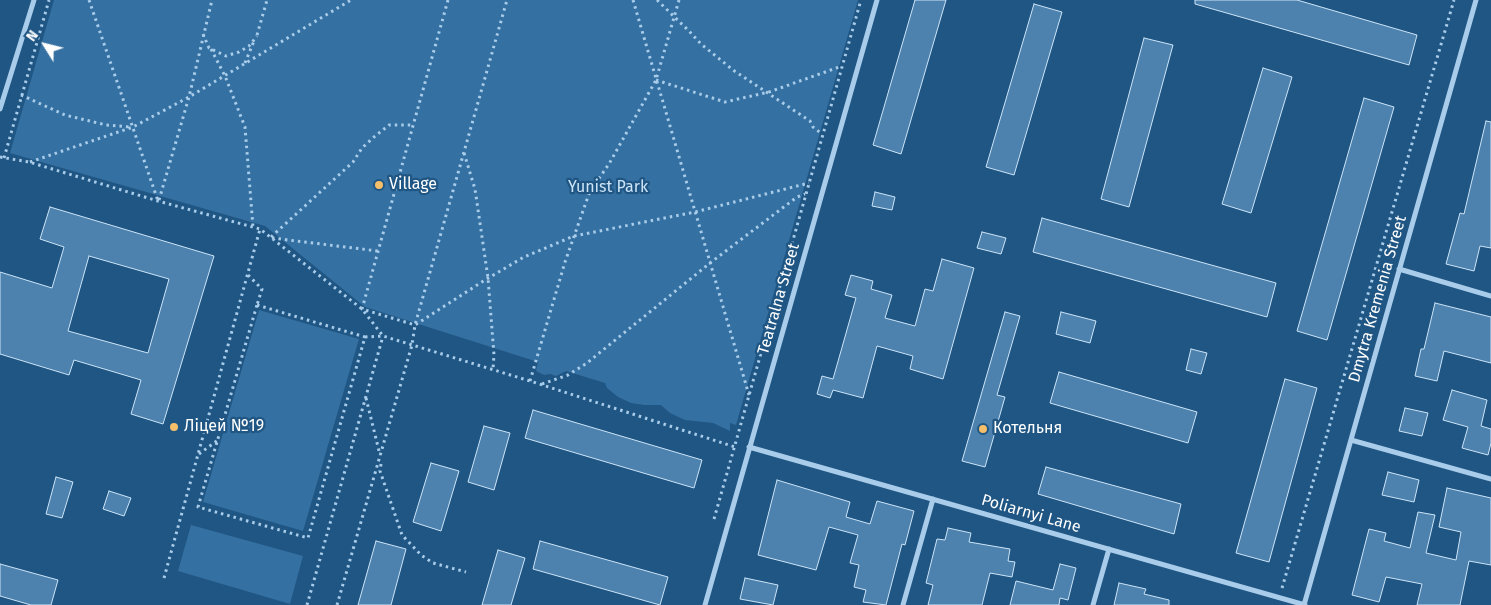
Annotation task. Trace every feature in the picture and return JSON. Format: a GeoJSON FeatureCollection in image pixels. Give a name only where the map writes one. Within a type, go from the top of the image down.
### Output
{"type":"FeatureCollection","features":[{"type":"Feature","properties":{"kind":"street"},"geometry":{"type":"LineString","coordinates":[[0,109],[34,0]]}},
{"type":"Feature","properties":{"kind":"street","name":"Teatralna Street"},"geometry":{"type":"LineString","coordinates":[[705,605],[877,0]]}},
{"type":"Feature","properties":{"kind":"street","name":"Dmytra Kremenia Street"},"geometry":{"type":"LineString","coordinates":[[1305,605],[1476,0]]}},
{"type":"Feature","properties":{"kind":"street"},"geometry":{"type":"LineString","coordinates":[[1399,270],[1491,296]]}},
{"type":"Feature","properties":{"kind":"street"},"geometry":{"type":"LineString","coordinates":[[1351,440],[1491,478]]}},
{"type":"Feature","properties":{"kind":"street","name":"Poliarnyi Lane"},"geometry":{"type":"LineString","coordinates":[[749,447],[1305,605]]}},
{"type":"Feature","properties":{"kind":"street"},"geometry":{"type":"LineString","coordinates":[[903,605],[933,499]]}},
{"type":"Feature","properties":{"kind":"street"},"geometry":{"type":"LineString","coordinates":[[1093,605],[1109,549]]}},
{"type":"Feature","properties":{"kind":"path"},"geometry":{"type":"LineString","coordinates":[[48,0],[2,157],[29,162],[158,202],[260,229],[362,309],[383,336]]}},
{"type":"Feature","properties":{"kind":"path"},"geometry":{"type":"LineString","coordinates":[[89,0],[158,202]]}},
{"type":"Feature","properties":{"kind":"path"},"geometry":{"type":"LineString","coordinates":[[158,202],[189,97],[212,0]]}},
{"type":"Feature","properties":{"kind":"path"},"geometry":{"type":"LineString","coordinates":[[244,64],[256,36],[267,0]]}},
{"type":"Feature","properties":{"kind":"path"},"geometry":{"type":"LineString","coordinates":[[29,162],[133,127],[189,97],[352,0]]}},
{"type":"Feature","properties":{"kind":"path"},"geometry":{"type":"LineString","coordinates":[[362,309],[448,0]]}},
{"type":"Feature","properties":{"kind":"path"},"geometry":{"type":"LineString","coordinates":[[338,605],[412,345],[414,325],[507,0]]}},
{"type":"Feature","properties":{"kind":"path"},"geometry":{"type":"LineString","coordinates":[[633,0],[749,397],[760,412]]}},
{"type":"Feature","properties":{"kind":"path"},"geometry":{"type":"LineString","coordinates":[[657,0],[701,44],[733,70],[769,92],[810,121],[813,127],[822,134]]}},
{"type":"Feature","properties":{"kind":"path"},"geometry":{"type":"LineString","coordinates":[[530,381],[574,236],[590,191],[609,164],[656,80],[678,0]]}},
{"type":"Feature","properties":{"kind":"path"},"geometry":{"type":"LineString","coordinates":[[714,519],[861,0]]}},
{"type":"Feature","properties":{"kind":"path"},"geometry":{"type":"LineString","coordinates":[[1279,598],[1454,0]]}},
{"type":"Feature","properties":{"kind":"path"},"geometry":{"type":"LineString","coordinates":[[203,34],[225,76],[245,127],[253,227]]}},
{"type":"Feature","properties":{"kind":"path"},"geometry":{"type":"LineString","coordinates":[[211,49],[226,56],[239,52],[249,46],[256,36]]}},
{"type":"Feature","properties":{"kind":"path"},"geometry":{"type":"LineString","coordinates":[[656,80],[725,102],[769,92],[842,65]]}},
{"type":"Feature","properties":{"kind":"path"},"geometry":{"type":"LineString","coordinates":[[21,95],[65,115],[106,126],[133,127]]}},
{"type":"Feature","properties":{"kind":"path"},"geometry":{"type":"LineString","coordinates":[[271,238],[354,162],[362,148],[389,125],[413,125]]}},
{"type":"Feature","properties":{"kind":"path"},"geometry":{"type":"LineString","coordinates":[[464,152],[475,189],[488,278],[494,354],[493,369]]}},
{"type":"Feature","properties":{"kind":"path"},"geometry":{"type":"LineString","coordinates":[[362,309],[414,325],[524,257],[574,236],[695,212],[808,183]]}},
{"type":"Feature","properties":{"kind":"path"},"geometry":{"type":"LineString","coordinates":[[540,384],[568,375],[587,363],[710,263],[797,197],[805,194]]}},
{"type":"Feature","properties":{"kind":"path"},"geometry":{"type":"LineString","coordinates":[[164,578],[260,229]]}},
{"type":"Feature","properties":{"kind":"path"},"geometry":{"type":"LineString","coordinates":[[271,238],[378,251]]}},
{"type":"Feature","properties":{"kind":"path"},"geometry":{"type":"LineString","coordinates":[[248,275],[262,288],[198,507],[308,538],[365,337]]}},
{"type":"Feature","properties":{"kind":"path"},"geometry":{"type":"LineString","coordinates":[[257,305],[365,337],[383,336],[493,369],[735,448]]}},
{"type":"Feature","properties":{"kind":"path"},"geometry":{"type":"LineString","coordinates":[[306,605],[383,336]]}},
{"type":"Feature","properties":{"kind":"path"},"geometry":{"type":"LineString","coordinates":[[365,398],[381,457],[380,471],[402,535],[414,549],[433,563],[466,572]]}},
{"type":"Feature","properties":{"kind":"path"},"geometry":{"type":"LineString","coordinates":[[198,455],[218,440]]}},
{"type":"Feature","properties":{"kind":"green space","name":"Yunist Park"},"geometry":{"type":"Polygon","coordinates":[[[54,0],[858,0],[736,425],[730,423],[730,431],[713,423],[685,420],[670,413],[661,405],[631,403],[618,397],[607,388],[605,383],[566,371],[556,376],[544,375],[536,371],[538,362],[365,307],[265,226],[10,153],[54,0]]]}},
{"type":"Feature","properties":{"kind":"green space"},"geometry":{"type":"Polygon","coordinates":[[[259,310],[359,339],[303,531],[203,502],[259,310]]]}},
{"type":"Feature","properties":{"kind":"green space"},"geometry":{"type":"Polygon","coordinates":[[[191,525],[303,556],[290,604],[178,571],[191,525]]]}},
{"type":"Feature","properties":{"kind":"building"},"geometry":{"type":"Polygon","coordinates":[[[915,0],[946,0],[901,154],[873,145],[915,0]]]}},
{"type":"Feature","properties":{"kind":"building"},"geometry":{"type":"Polygon","coordinates":[[[1195,0],[1297,0],[1417,35],[1409,65],[1195,4],[1195,0]]]}},
{"type":"Feature","properties":{"kind":"building"},"geometry":{"type":"Polygon","coordinates":[[[1034,4],[1062,12],[1014,175],[986,167],[1034,4]]]}},
{"type":"Feature","properties":{"kind":"building"},"geometry":{"type":"Polygon","coordinates":[[[1144,38],[1173,45],[1129,207],[1101,199],[1144,38]]]}},
{"type":"Feature","properties":{"kind":"building"},"geometry":{"type":"Polygon","coordinates":[[[1263,68],[1292,77],[1251,213],[1222,204],[1263,68]]]}},
{"type":"Feature","properties":{"kind":"building"},"geometry":{"type":"Polygon","coordinates":[[[1364,98],[1394,107],[1327,340],[1297,331],[1364,98]]]}},
{"type":"Feature","properties":{"kind":"building"},"geometry":{"type":"Polygon","coordinates":[[[1486,121],[1491,122],[1491,248],[1480,246],[1474,271],[1446,264],[1460,213],[1464,214],[1486,121]]]}},
{"type":"Feature","properties":{"kind":"building"},"geometry":{"type":"Polygon","coordinates":[[[875,192],[895,197],[892,210],[872,206],[875,192]]]}},
{"type":"Feature","properties":{"kind":"building"},"geometry":{"type":"Polygon","coordinates":[[[50,207],[214,256],[163,424],[131,414],[141,380],[74,360],[69,375],[0,354],[0,272],[52,288],[64,247],[40,239],[50,207]],[[89,256],[68,331],[148,353],[169,279],[89,256]]]}},
{"type":"Feature","properties":{"kind":"building"},"geometry":{"type":"Polygon","coordinates":[[[1042,218],[1276,283],[1267,317],[1033,252],[1042,218]]]}},
{"type":"Feature","properties":{"kind":"building"},"geometry":{"type":"Polygon","coordinates":[[[982,232],[1006,238],[1001,254],[977,248],[982,232]]]}},
{"type":"Feature","properties":{"kind":"building"},"geometry":{"type":"Polygon","coordinates":[[[942,259],[974,268],[943,379],[910,369],[913,356],[877,346],[863,398],[833,390],[830,398],[817,394],[822,376],[833,379],[856,298],[845,295],[851,275],[873,281],[871,289],[892,295],[885,318],[915,326],[925,289],[933,291],[942,259]]]}},
{"type":"Feature","properties":{"kind":"building"},"geometry":{"type":"Polygon","coordinates":[[[1435,303],[1491,317],[1491,363],[1444,351],[1437,381],[1415,376],[1421,349],[1424,349],[1435,303]]]}},
{"type":"Feature","properties":{"kind":"building"},"geometry":{"type":"Polygon","coordinates":[[[1005,312],[1020,316],[997,395],[1005,397],[985,467],[962,461],[1005,312]]]}},
{"type":"Feature","properties":{"kind":"building"},"geometry":{"type":"Polygon","coordinates":[[[1061,312],[1096,321],[1090,343],[1056,334],[1061,312]]]}},
{"type":"Feature","properties":{"kind":"building"},"geometry":{"type":"Polygon","coordinates":[[[1191,349],[1207,353],[1201,374],[1186,370],[1191,349]]]}},
{"type":"Feature","properties":{"kind":"building"},"geometry":{"type":"Polygon","coordinates":[[[1059,372],[1197,412],[1188,443],[1050,403],[1059,372]]]}},
{"type":"Feature","properties":{"kind":"building"},"geometry":{"type":"Polygon","coordinates":[[[1285,379],[1317,388],[1269,562],[1236,553],[1285,379]]]}},
{"type":"Feature","properties":{"kind":"building"},"geometry":{"type":"Polygon","coordinates":[[[1452,390],[1487,400],[1481,426],[1491,429],[1491,443],[1488,455],[1462,448],[1468,427],[1443,420],[1452,390]]]}},
{"type":"Feature","properties":{"kind":"building"},"geometry":{"type":"Polygon","coordinates":[[[1405,408],[1428,413],[1422,436],[1399,431],[1405,408]]]}},
{"type":"Feature","properties":{"kind":"building"},"geometry":{"type":"Polygon","coordinates":[[[533,410],[702,460],[694,488],[525,438],[533,410]]]}},
{"type":"Feature","properties":{"kind":"building"},"geometry":{"type":"Polygon","coordinates":[[[484,426],[510,433],[494,490],[468,482],[484,426]]]}},
{"type":"Feature","properties":{"kind":"building"},"geometry":{"type":"Polygon","coordinates":[[[431,463],[459,471],[441,531],[413,522],[431,463]]]}},
{"type":"Feature","properties":{"kind":"building"},"geometry":{"type":"Polygon","coordinates":[[[1046,467],[1181,504],[1174,534],[1038,494],[1046,467]]]}},
{"type":"Feature","properties":{"kind":"building"},"geometry":{"type":"Polygon","coordinates":[[[1388,472],[1419,480],[1414,502],[1382,495],[1388,472]]]}},
{"type":"Feature","properties":{"kind":"building"},"geometry":{"type":"Polygon","coordinates":[[[56,477],[73,482],[62,518],[46,514],[56,477]]]}},
{"type":"Feature","properties":{"kind":"building"},"geometry":{"type":"Polygon","coordinates":[[[777,480],[850,502],[846,517],[870,524],[877,501],[914,511],[905,545],[902,544],[886,605],[863,602],[866,590],[854,587],[859,565],[850,563],[858,535],[829,527],[816,570],[758,555],[777,480]]]}},
{"type":"Feature","properties":{"kind":"building"},"geometry":{"type":"Polygon","coordinates":[[[1447,488],[1491,498],[1491,565],[1469,561],[1460,605],[1417,605],[1422,584],[1386,577],[1379,602],[1352,595],[1369,529],[1386,533],[1384,541],[1410,548],[1418,512],[1435,515],[1426,553],[1456,560],[1461,532],[1439,527],[1447,488]]]}},
{"type":"Feature","properties":{"kind":"building"},"geometry":{"type":"Polygon","coordinates":[[[109,491],[131,498],[124,516],[103,509],[109,491]]]}},
{"type":"Feature","properties":{"kind":"building"},"geometry":{"type":"Polygon","coordinates":[[[948,528],[971,533],[969,542],[1010,549],[1008,561],[1015,562],[1012,577],[990,573],[982,605],[928,605],[933,585],[926,583],[937,539],[945,540],[948,528]]]}},
{"type":"Feature","properties":{"kind":"building"},"geometry":{"type":"Polygon","coordinates":[[[376,541],[406,549],[391,605],[358,605],[376,541]]]}},
{"type":"Feature","properties":{"kind":"building"},"geometry":{"type":"Polygon","coordinates":[[[540,541],[668,577],[660,605],[533,569],[540,541]]]}},
{"type":"Feature","properties":{"kind":"building"},"geometry":{"type":"Polygon","coordinates":[[[498,550],[525,558],[511,605],[482,605],[498,550]]]}},
{"type":"Feature","properties":{"kind":"building"},"geometry":{"type":"Polygon","coordinates":[[[0,564],[58,580],[51,605],[31,605],[0,596],[0,564]]]}},
{"type":"Feature","properties":{"kind":"building"},"geometry":{"type":"Polygon","coordinates":[[[1060,564],[1076,568],[1068,600],[1060,598],[1059,605],[1010,605],[1016,581],[1053,590],[1060,564]]]}},
{"type":"Feature","properties":{"kind":"building"},"geometry":{"type":"Polygon","coordinates":[[[745,578],[778,585],[773,605],[740,599],[745,578]]]}},
{"type":"Feature","properties":{"kind":"building"},"geometry":{"type":"Polygon","coordinates":[[[1119,583],[1146,589],[1144,594],[1169,600],[1169,605],[1114,605],[1119,583]]]}},
{"type":"Feature","properties":{"kind":"place","name":"Village"},"geometry":{"type":"Point","coordinates":[379,185]}},
{"type":"Feature","properties":{"kind":"place","name":"Ліцей №19"},"geometry":{"type":"Point","coordinates":[174,427]}},
{"type":"Feature","properties":{"kind":"place","name":"Котельня"},"geometry":{"type":"Point","coordinates":[983,429]}}]}
